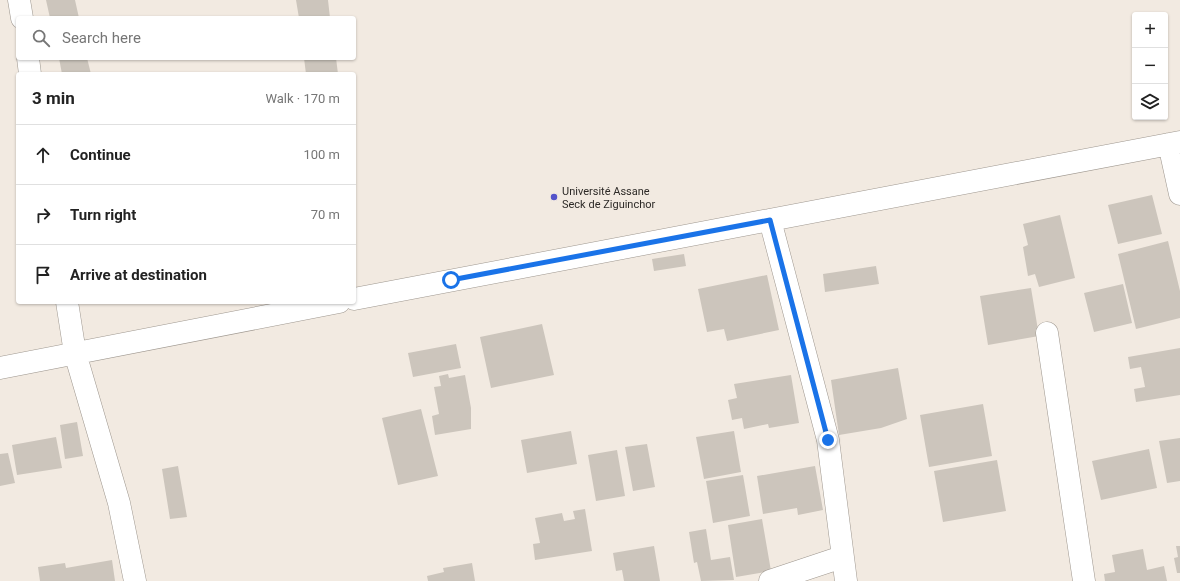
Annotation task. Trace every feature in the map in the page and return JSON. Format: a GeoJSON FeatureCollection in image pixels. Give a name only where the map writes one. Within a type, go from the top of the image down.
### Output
{"type":"FeatureCollection","features":[{"type":"Feature","properties":{"kind":"street"},"geometry":{"type":"LineString","coordinates":[[19,0],[22,16]]}},
{"type":"Feature","properties":{"kind":"street"},"geometry":{"type":"LineString","coordinates":[[28,60],[30,72]]}},
{"type":"Feature","properties":{"kind":"street"},"geometry":{"type":"LineString","coordinates":[[356,299],[770,220],[1176,153],[1180,194]]}},
{"type":"Feature","properties":{"kind":"street"},"geometry":{"type":"LineString","coordinates":[[770,220],[828,440],[846,581]]}},
{"type":"Feature","properties":{"kind":"street"},"geometry":{"type":"LineString","coordinates":[[66,304],[75,353],[119,504],[135,581]]}},
{"type":"Feature","properties":{"kind":"street"},"geometry":{"type":"LineString","coordinates":[[0,368],[329,304]]}},
{"type":"Feature","properties":{"kind":"street"},"geometry":{"type":"LineString","coordinates":[[1047,333],[1084,581]]}},
{"type":"Feature","properties":{"kind":"street"},"geometry":{"type":"LineString","coordinates":[[770,581],[842,557]]}},
{"type":"Feature","properties":{"kind":"building"},"geometry":{"type":"Polygon","coordinates":[[[46,0],[75,0],[79,16],[50,16],[46,0]]]}},
{"type":"Feature","properties":{"kind":"building"},"geometry":{"type":"Polygon","coordinates":[[[296,0],[328,0],[330,16],[299,16],[296,0]]]}},
{"type":"Feature","properties":{"kind":"building"},"geometry":{"type":"Polygon","coordinates":[[[59,60],[88,60],[90,72],[62,72],[59,60]]]}},
{"type":"Feature","properties":{"kind":"building"},"geometry":{"type":"Polygon","coordinates":[[[304,60],[336,60],[338,72],[306,72],[304,60]]]}},
{"type":"Feature","properties":{"kind":"building"},"geometry":{"type":"Polygon","coordinates":[[[1152,195],[1162,234],[1118,244],[1108,205],[1152,195]]]}},
{"type":"Feature","properties":{"kind":"building"},"geometry":{"type":"Polygon","coordinates":[[[1060,215],[1075,278],[1039,287],[1035,274],[1028,276],[1023,247],[1028,245],[1023,224],[1060,215]]]}},
{"type":"Feature","properties":{"kind":"building"},"geometry":{"type":"Polygon","coordinates":[[[1168,241],[1180,291],[1180,318],[1136,329],[1118,254],[1168,241]]]}},
{"type":"Feature","properties":{"kind":"building"},"geometry":{"type":"Polygon","coordinates":[[[684,254],[686,266],[654,271],[652,259],[684,254]]]}},
{"type":"Feature","properties":{"kind":"building"},"geometry":{"type":"Polygon","coordinates":[[[876,266],[879,284],[825,292],[823,274],[876,266]]]}},
{"type":"Feature","properties":{"kind":"building"},"geometry":{"type":"Polygon","coordinates":[[[767,275],[779,330],[727,341],[724,329],[707,332],[698,289],[767,275]]]}},
{"type":"Feature","properties":{"kind":"building"},"geometry":{"type":"Polygon","coordinates":[[[1123,284],[1132,323],[1094,332],[1084,293],[1123,284]]]}},
{"type":"Feature","properties":{"kind":"building"},"geometry":{"type":"Polygon","coordinates":[[[1031,288],[1039,336],[988,345],[980,296],[1031,288]]]}},
{"type":"Feature","properties":{"kind":"building"},"geometry":{"type":"Polygon","coordinates":[[[542,324],[554,375],[491,388],[480,337],[542,324]]]}},
{"type":"Feature","properties":{"kind":"building"},"geometry":{"type":"Polygon","coordinates":[[[456,344],[461,368],[413,377],[408,353],[456,344]]]}},
{"type":"Feature","properties":{"kind":"building"},"geometry":{"type":"Polygon","coordinates":[[[1180,348],[1180,395],[1136,402],[1134,389],[1145,387],[1141,367],[1130,369],[1128,357],[1180,348]]]}},
{"type":"Feature","properties":{"kind":"building"},"geometry":{"type":"Polygon","coordinates":[[[898,368],[907,419],[881,428],[839,435],[831,380],[898,368]]]}},
{"type":"Feature","properties":{"kind":"building"},"geometry":{"type":"Polygon","coordinates":[[[448,374],[449,378],[465,375],[471,408],[471,429],[435,435],[432,416],[439,414],[434,387],[441,386],[439,376],[448,374]]]}},
{"type":"Feature","properties":{"kind":"building"},"geometry":{"type":"Polygon","coordinates":[[[791,375],[799,423],[769,428],[768,424],[744,429],[742,418],[732,420],[728,400],[737,398],[734,384],[791,375]]]}},
{"type":"Feature","properties":{"kind":"building"},"geometry":{"type":"Polygon","coordinates":[[[983,404],[992,456],[929,467],[920,415],[983,404]]]}},
{"type":"Feature","properties":{"kind":"building"},"geometry":{"type":"Polygon","coordinates":[[[421,409],[438,476],[398,485],[382,418],[421,409]]]}},
{"type":"Feature","properties":{"kind":"building"},"geometry":{"type":"Polygon","coordinates":[[[77,422],[83,456],[65,459],[60,425],[77,422]]]}},
{"type":"Feature","properties":{"kind":"building"},"geometry":{"type":"Polygon","coordinates":[[[571,431],[577,464],[527,473],[521,440],[571,431]]]}},
{"type":"Feature","properties":{"kind":"building"},"geometry":{"type":"Polygon","coordinates":[[[734,431],[741,472],[704,479],[696,437],[734,431]]]}},
{"type":"Feature","properties":{"kind":"building"},"geometry":{"type":"Polygon","coordinates":[[[56,437],[62,468],[17,475],[12,445],[56,437]]]}},
{"type":"Feature","properties":{"kind":"building"},"geometry":{"type":"Polygon","coordinates":[[[1180,438],[1180,481],[1167,483],[1159,441],[1180,438]]]}},
{"type":"Feature","properties":{"kind":"building"},"geometry":{"type":"Polygon","coordinates":[[[647,444],[655,487],[633,491],[625,447],[647,444]]]}},
{"type":"Feature","properties":{"kind":"building"},"geometry":{"type":"Polygon","coordinates":[[[1149,449],[1157,488],[1101,500],[1092,461],[1149,449]]]}},
{"type":"Feature","properties":{"kind":"building"},"geometry":{"type":"Polygon","coordinates":[[[617,450],[625,496],[596,501],[588,455],[617,450]]]}},
{"type":"Feature","properties":{"kind":"building"},"geometry":{"type":"Polygon","coordinates":[[[8,453],[15,483],[0,486],[0,454],[8,453]]]}},
{"type":"Feature","properties":{"kind":"building"},"geometry":{"type":"Polygon","coordinates":[[[997,460],[1006,511],[943,522],[934,471],[997,460]]]}},
{"type":"Feature","properties":{"kind":"building"},"geometry":{"type":"Polygon","coordinates":[[[178,466],[187,517],[170,519],[162,469],[178,466]]]}},
{"type":"Feature","properties":{"kind":"building"},"geometry":{"type":"Polygon","coordinates":[[[815,466],[823,510],[798,515],[797,508],[763,514],[757,476],[815,466]]]}},
{"type":"Feature","properties":{"kind":"building"},"geometry":{"type":"Polygon","coordinates":[[[743,475],[750,516],[713,523],[706,481],[743,475]]]}},
{"type":"Feature","properties":{"kind":"building"},"geometry":{"type":"Polygon","coordinates":[[[585,509],[592,551],[535,560],[533,544],[540,543],[535,518],[562,513],[564,521],[575,519],[573,511],[585,509]]]}},
{"type":"Feature","properties":{"kind":"building"},"geometry":{"type":"Polygon","coordinates":[[[762,519],[771,571],[736,577],[728,525],[762,519]]]}},
{"type":"Feature","properties":{"kind":"building"},"geometry":{"type":"Polygon","coordinates":[[[706,529],[711,560],[730,557],[734,580],[701,581],[697,562],[694,563],[689,532],[706,529]]]}},
{"type":"Feature","properties":{"kind":"building"},"geometry":{"type":"Polygon","coordinates":[[[654,546],[660,581],[624,581],[622,570],[616,571],[613,553],[654,546]]]}},
{"type":"Feature","properties":{"kind":"building"},"geometry":{"type":"Polygon","coordinates":[[[1176,546],[1180,546],[1180,573],[1177,573],[1174,558],[1178,557],[1176,546]]]}},
{"type":"Feature","properties":{"kind":"building"},"geometry":{"type":"Polygon","coordinates":[[[1143,549],[1147,570],[1164,566],[1167,581],[1105,581],[1104,574],[1115,572],[1112,555],[1143,549]]]}},
{"type":"Feature","properties":{"kind":"building"},"geometry":{"type":"Polygon","coordinates":[[[112,560],[115,581],[40,581],[38,567],[65,563],[66,568],[112,560]]]}},
{"type":"Feature","properties":{"kind":"building"},"geometry":{"type":"Polygon","coordinates":[[[472,563],[475,581],[428,581],[427,576],[444,572],[443,568],[472,563]]]}},
{"type":"Feature","properties":{"kind":"place","name":"Université Assane Seck de Ziguinchor"},"geometry":{"type":"Point","coordinates":[554,197]}},
{"type":"Feature","properties":{"kind":"route"},"geometry":{"type":"LineString","coordinates":[[451,280],[770,220],[828,440]]}}]}
